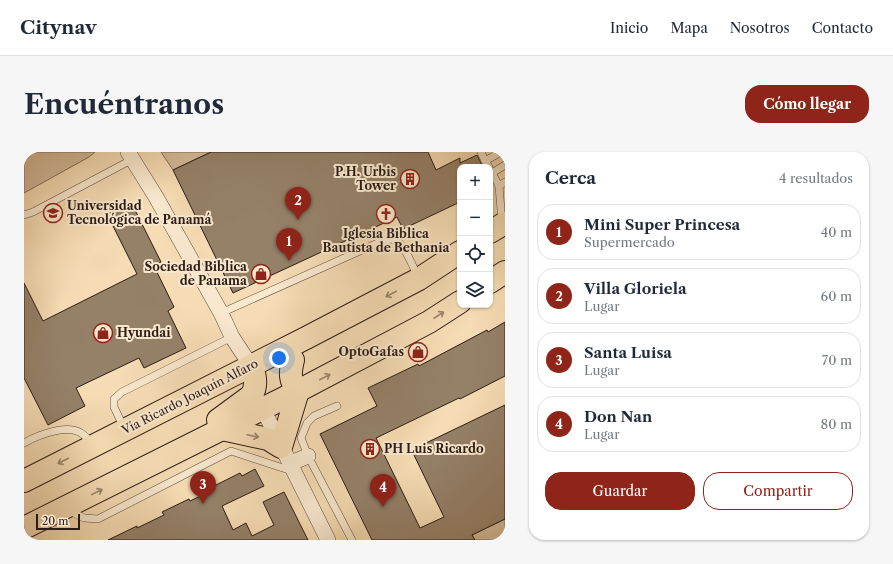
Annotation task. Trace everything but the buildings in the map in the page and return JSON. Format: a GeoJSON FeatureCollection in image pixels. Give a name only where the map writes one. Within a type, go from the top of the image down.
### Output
{"type":"FeatureCollection","features":[{"type":"Feature","properties":{"kind":"main road","name":"Vía Ricardo Joaquín Alfaro"},"geometry":{"type":"LineString","coordinates":[[24,481],[419,279],[457,254]]}},
{"type":"Feature","properties":{"kind":"main road"},"geometry":{"type":"LineString","coordinates":[[493,280],[505,272]]}},
{"type":"Feature","properties":{"kind":"main road"},"geometry":{"type":"LineString","coordinates":[[24,528],[214,430],[263,409],[298,391],[429,322],[457,304]]}},
{"type":"Feature","properties":{"kind":"main road"},"geometry":{"type":"LineString","coordinates":[[263,409],[259,401],[259,394],[264,384],[293,360],[300,352],[306,338]]}},
{"type":"Feature","properties":{"kind":"main road"},"geometry":{"type":"LineString","coordinates":[[289,461],[298,391],[291,380],[290,374],[293,360]]}},
{"type":"Feature","properties":{"kind":"main road"},"geometry":{"type":"LineString","coordinates":[[214,430],[252,395],[256,382],[251,366]]}},
{"type":"Feature","properties":{"kind":"main road"},"geometry":{"type":"LineString","coordinates":[[205,388],[218,391],[223,399],[223,408],[214,430]]}},
{"type":"Feature","properties":{"kind":"main road"},"geometry":{"type":"LineString","coordinates":[[214,430],[268,439],[289,461]]}},
{"type":"Feature","properties":{"kind":"street"},"geometry":{"type":"LineString","coordinates":[[130,156],[156,197],[221,313],[232,337],[251,366]]}},
{"type":"Feature","properties":{"kind":"street"},"geometry":{"type":"LineString","coordinates":[[263,409],[328,540]]}},
{"type":"Feature","properties":{"kind":"street"},"geometry":{"type":"LineString","coordinates":[[289,461],[308,456]]}},
{"type":"Feature","properties":{"kind":"lane"},"geometry":{"type":"LineString","coordinates":[[481,152],[487,164]]}},
{"type":"Feature","properties":{"kind":"lane"},"geometry":{"type":"LineString","coordinates":[[491,164],[501,152]]}},
{"type":"Feature","properties":{"kind":"lane"},"geometry":{"type":"LineString","coordinates":[[24,215],[33,212],[130,156]]}},
{"type":"Feature","properties":{"kind":"lane"},"geometry":{"type":"LineString","coordinates":[[493,167],[505,166]]}},
{"type":"Feature","properties":{"kind":"lane"},"geometry":{"type":"LineString","coordinates":[[493,172],[502,184],[499,227]]}},
{"type":"Feature","properties":{"kind":"lane"},"geometry":{"type":"LineString","coordinates":[[221,313],[386,240],[396,240],[402,245],[419,279]]}},
{"type":"Feature","properties":{"kind":"lane"},"geometry":{"type":"LineString","coordinates":[[125,430],[114,407],[114,399],[122,392],[232,337]]}},
{"type":"Feature","properties":{"kind":"lane"},"geometry":{"type":"LineString","coordinates":[[337,406],[314,416],[307,423],[301,438],[308,456],[352,540]]}},
{"type":"Feature","properties":{"kind":"lane"},"geometry":{"type":"LineString","coordinates":[[24,443],[33,438],[56,431],[70,429],[82,433],[94,446]]}},
{"type":"Feature","properties":{"kind":"lane"},"geometry":{"type":"LineString","coordinates":[[64,508],[84,518],[98,519],[231,452],[289,461]]}},
{"type":"Feature","properties":{"kind":"shaded area"},"geometry":{"type":"Polygon","coordinates":[[[24,152],[95,152],[89,157],[24,193],[24,152]]]}},
{"type":"Feature","properties":{"kind":"shaded area"},"geometry":{"type":"Polygon","coordinates":[[[161,152],[211,152],[173,170],[161,152]]]}},
{"type":"Feature","properties":{"kind":"shaded area"},"geometry":{"type":"Polygon","coordinates":[[[505,519],[505,540],[475,540],[472,535],[505,519]]]}},
{"type":"Feature","properties":{"kind":"place","name":"P.H. Urbis Tower"},"geometry":{"type":"Point","coordinates":[410,179]}},
{"type":"Feature","properties":{"kind":"place","name":"Universidad Tecnológica de Panamá"},"geometry":{"type":"Point","coordinates":[53,213]}},
{"type":"Feature","properties":{"kind":"place","name":"Iglesia Biblica Bautista de Bethania"},"geometry":{"type":"Point","coordinates":[386,214]}},
{"type":"Feature","properties":{"kind":"place","name":"Villa Gloriela"},"geometry":{"type":"Point","coordinates":[298,220]}},
{"type":"Feature","properties":{"kind":"place","name":"Mini Super Princesa"},"geometry":{"type":"Point","coordinates":[289,261]}},
{"type":"Feature","properties":{"kind":"place","name":"Sociedad Biblica de Panama"},"geometry":{"type":"Point","coordinates":[261,274]}},
{"type":"Feature","properties":{"kind":"place","name":"Hyundai"},"geometry":{"type":"Point","coordinates":[103,333]}},
{"type":"Feature","properties":{"kind":"place","name":"OptoGafas"},"geometry":{"type":"Point","coordinates":[418,352]}},
{"type":"Feature","properties":{"kind":"place","name":"PH Luis Ricardo"},"geometry":{"type":"Point","coordinates":[370,449]}},
{"type":"Feature","properties":{"kind":"place","name":"Santa Luisa"},"geometry":{"type":"Point","coordinates":[203,504]}},
{"type":"Feature","properties":{"kind":"place","name":"Don Nan"},"geometry":{"type":"Point","coordinates":[383,507]}}]}
